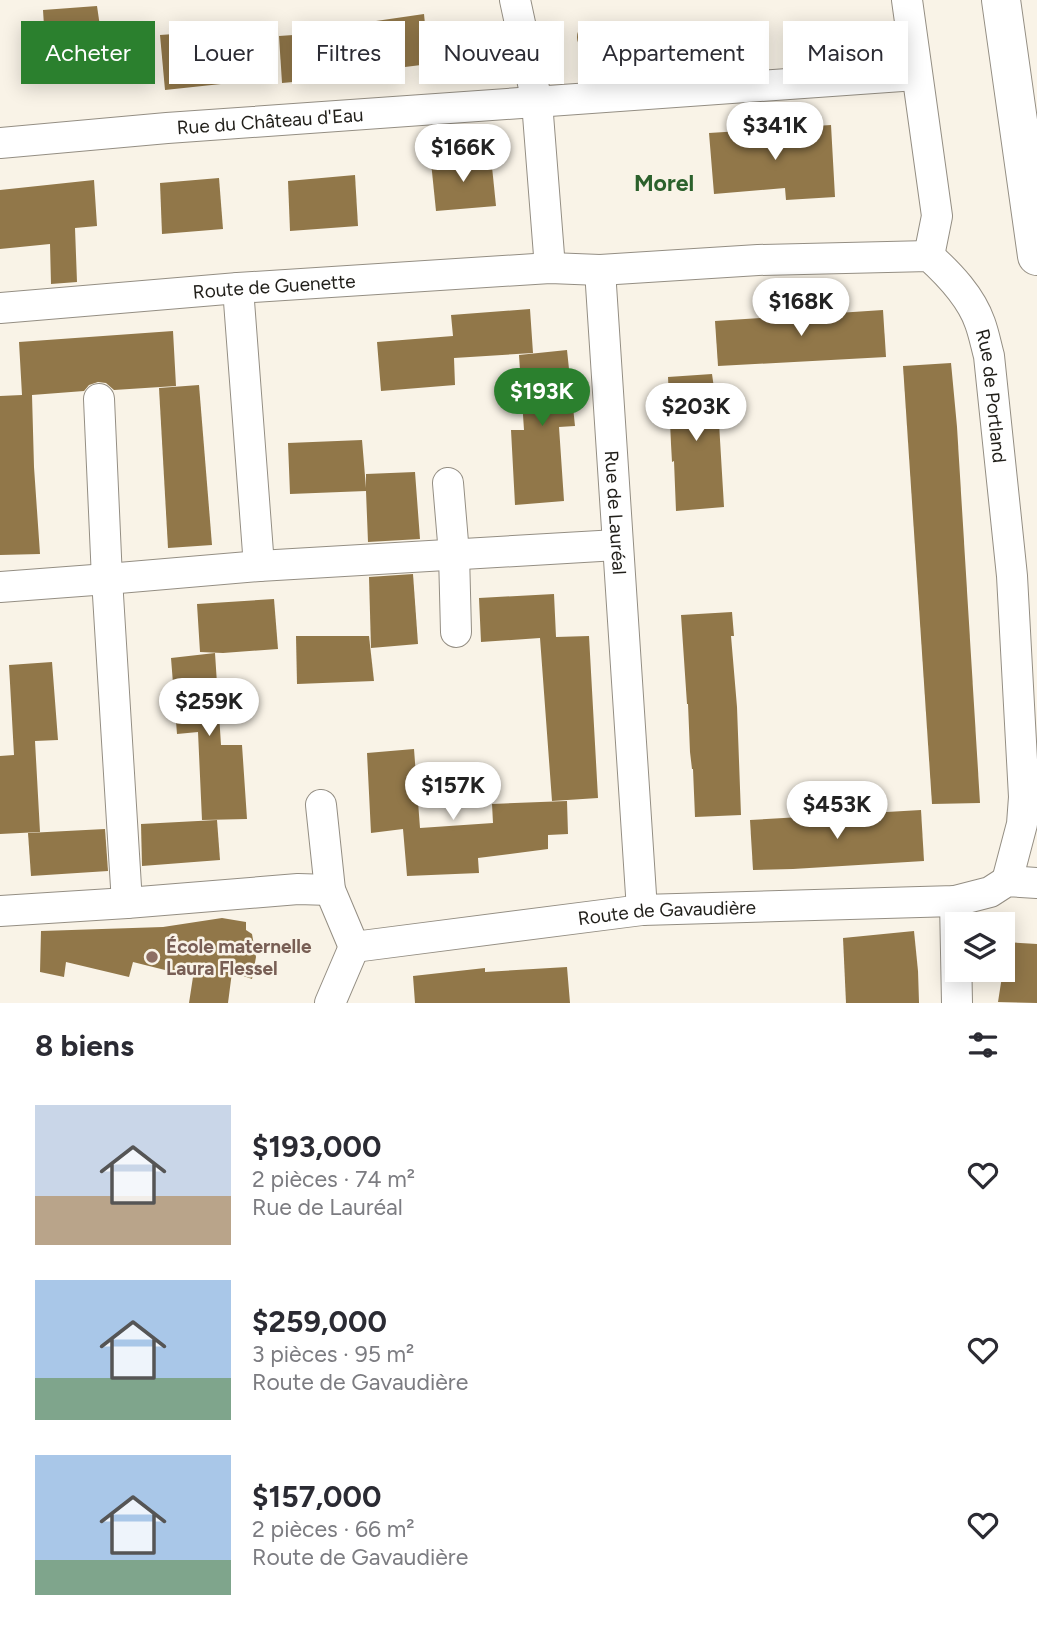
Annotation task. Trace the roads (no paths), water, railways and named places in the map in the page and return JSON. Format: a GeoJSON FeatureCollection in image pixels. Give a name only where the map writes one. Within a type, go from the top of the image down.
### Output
{"type":"FeatureCollection","features":[{"type":"Feature","properties":{"kind":"main road"},"geometry":{"type":"LineString","coordinates":[[1001,0],[1037,256]]}},
{"type":"Feature","properties":{"kind":"street"},"geometry":{"type":"LineString","coordinates":[[515,0],[537,102],[550,268],[600,270],[758,260],[929,256],[937,216],[907,0]]}},
{"type":"Feature","properties":{"kind":"street","name":"Rue du Château d'Eau"},"geometry":{"type":"LineString","coordinates":[[0,143],[167,128],[916,75]]}},
{"type":"Feature","properties":{"kind":"street","name":"Rue de Portland"},"geometry":{"type":"LineString","coordinates":[[929,256],[962,291],[980,321],[989,356],[1012,576],[1024,797],[1029,824],[1007,881]]}},
{"type":"Feature","properties":{"kind":"street","name":"Route de Guenette"},"geometry":{"type":"LineString","coordinates":[[0,308],[238,288],[550,268]]}},
{"type":"Feature","properties":{"kind":"street","name":"Rue de Lauréal"},"geometry":{"type":"LineString","coordinates":[[600,270],[642,910]]}},
{"type":"Feature","properties":{"kind":"street"},"geometry":{"type":"LineString","coordinates":[[238,288],[259,566]]}},
{"type":"Feature","properties":{"kind":"street"},"geometry":{"type":"LineString","coordinates":[[99,399],[127,903]]}},
{"type":"Feature","properties":{"kind":"street"},"geometry":{"type":"LineString","coordinates":[[448,483],[454,554],[456,632]]}},
{"type":"Feature","properties":{"kind":"street"},"geometry":{"type":"LineString","coordinates":[[0,586],[259,566],[617,545]]}},
{"type":"Feature","properties":{"kind":"street"},"geometry":{"type":"LineString","coordinates":[[321,805],[330,890],[354,947],[330,1003]]}},
{"type":"Feature","properties":{"kind":"street","name":"Route de Gavaudière"},"geometry":{"type":"LineString","coordinates":[[354,947],[642,910],[955,901],[990,892],[1007,881],[1037,883]]}},
{"type":"Feature","properties":{"kind":"street"},"geometry":{"type":"LineString","coordinates":[[0,911],[298,889],[330,890]]}},
{"type":"Feature","properties":{"kind":"street"},"geometry":{"type":"LineString","coordinates":[[955,901],[957,1003]]}},
{"type":"Feature","properties":{"kind":"place","name":"École maternelle Laura Flessel"},"geometry":{"type":"Point","coordinates":[152,957]}},
{"type":"Feature","properties":{"kind":"district","name":"Morel"},"geometry":{"type":"Point","coordinates":[664,183]}}]}
